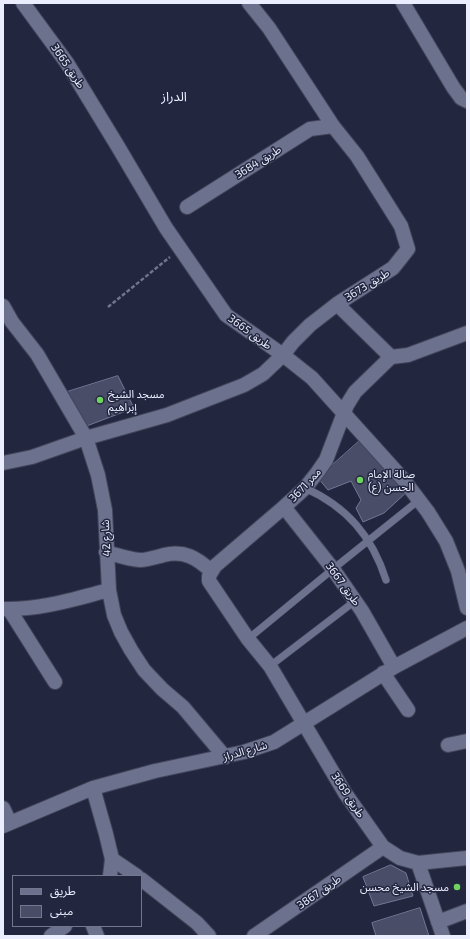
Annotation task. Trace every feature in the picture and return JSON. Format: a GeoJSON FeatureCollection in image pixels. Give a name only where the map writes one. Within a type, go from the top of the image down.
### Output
{"type":"FeatureCollection","features":[{"type":"Feature","properties":{"kind":"street","name":"طريق 3665"},"geometry":{"type":"LineString","coordinates":[[23,3],[67,63],[118,145],[166,228],[226,315],[283,355],[312,378],[403,479],[419,500],[438,526],[448,546],[458,571],[467,608]]}},
{"type":"Feature","properties":{"kind":"street","name":"طريق 3673"},"geometry":{"type":"LineString","coordinates":[[3,463],[32,457],[86,438],[167,415],[244,385],[263,374],[283,355],[293,342],[310,325],[337,304],[393,268],[408,249],[401,226],[357,156],[333,126],[269,28],[249,3]]}},
{"type":"Feature","properties":{"kind":"street"},"geometry":{"type":"LineString","coordinates":[[403,3],[453,87],[461,98],[467,100]]}},
{"type":"Feature","properties":{"kind":"street","name":"طريق 3684"},"geometry":{"type":"LineString","coordinates":[[187,207],[310,129],[333,126]]}},
{"type":"Feature","properties":{"kind":"street"},"geometry":{"type":"LineString","coordinates":[[337,304],[391,357],[408,355],[467,333]]}},
{"type":"Feature","properties":{"kind":"street","name":"شارع 42"},"geometry":{"type":"LineString","coordinates":[[3,306],[8,324],[37,354],[86,438],[98,475],[105,510],[109,590],[114,614],[121,632],[144,670],[162,689],[183,707],[225,757]]}},
{"type":"Feature","properties":{"kind":"street","name":"ممر 3671"},"geometry":{"type":"LineString","coordinates":[[210,574],[305,488],[326,460],[343,412],[355,392],[391,357]]}},
{"type":"Feature","properties":{"kind":"street","name":"طريق 3667"},"geometry":{"type":"LineString","coordinates":[[284,507],[333,569],[362,611],[388,670],[408,710]]}},
{"type":"Feature","properties":{"kind":"street"},"geometry":{"type":"LineString","coordinates":[[106,552],[139,560],[152,559],[174,553],[182,554],[199,560],[210,574]]}},
{"type":"Feature","properties":{"kind":"street","name":"طريق 3669"},"geometry":{"type":"LineString","coordinates":[[210,574],[209,581],[248,639],[270,666],[345,793],[383,847],[400,858],[418,863],[467,858]]}},
{"type":"Feature","properties":{"kind":"street"},"geometry":{"type":"LineString","coordinates":[[6,609],[28,609],[109,590]]}},
{"type":"Feature","properties":{"kind":"street"},"geometry":{"type":"LineString","coordinates":[[6,609],[55,682]]}},
{"type":"Feature","properties":{"kind":"street","name":"شارع الدراز"},"geometry":{"type":"LineString","coordinates":[[7,824],[94,788],[155,771],[225,757],[274,742],[388,670],[467,628]]}},
{"type":"Feature","properties":{"kind":"street"},"geometry":{"type":"LineString","coordinates":[[448,745],[467,741]]}},
{"type":"Feature","properties":{"kind":"street"},"geometry":{"type":"LineString","coordinates":[[94,788],[112,859],[110,875]]}},
{"type":"Feature","properties":{"kind":"street"},"geometry":{"type":"LineString","coordinates":[[3,808],[7,824]]}},
{"type":"Feature","properties":{"kind":"street","name":"طريق 3867"},"geometry":{"type":"LineString","coordinates":[[254,936],[383,847]]}},
{"type":"Feature","properties":{"kind":"street"},"geometry":{"type":"LineString","coordinates":[[112,859],[136,875]]}},
{"type":"Feature","properties":{"kind":"street"},"geometry":{"type":"LineString","coordinates":[[418,863],[443,936]]}},
{"type":"Feature","properties":{"kind":"street"},"geometry":{"type":"LineString","coordinates":[[142,880],[197,923],[209,936]]}},
{"type":"Feature","properties":{"kind":"street"},"geometry":{"type":"LineString","coordinates":[[438,922],[467,911]]}},
{"type":"Feature","properties":{"kind":"street"},"geometry":{"type":"LineString","coordinates":[[51,936],[64,927]]}},
{"type":"Feature","properties":{"kind":"lane"},"geometry":{"type":"LineString","coordinates":[[305,488],[334,504],[351,519],[369,540],[382,566],[386,580]]}},
{"type":"Feature","properties":{"kind":"lane"},"geometry":{"type":"LineString","coordinates":[[248,639],[419,500]]}},
{"type":"Feature","properties":{"kind":"lane"},"geometry":{"type":"LineString","coordinates":[[270,666],[355,600]]}},
{"type":"Feature","properties":{"kind":"path"},"geometry":{"type":"LineString","coordinates":[[108,307],[167,259]]}},
{"type":"Feature","properties":{"kind":"building","name":"مسجد الشيخ إبراهيم"},"geometry":{"type":"Polygon","coordinates":[[[118,376],[134,408],[84,427],[67,392],[118,376]]]}},
{"type":"Feature","properties":{"kind":"building","name":"صالة الإمام الحسن (ع)"},"geometry":{"type":"Polygon","coordinates":[[[364,437],[409,490],[384,513],[363,522],[356,508],[361,500],[351,481],[328,490],[318,478],[364,437]]]}},
{"type":"Feature","properties":{"kind":"building"},"geometry":{"type":"Polygon","coordinates":[[[391,865],[406,873],[413,896],[374,906],[363,877],[391,865]]]}},
{"type":"Feature","properties":{"kind":"building"},"geometry":{"type":"Polygon","coordinates":[[[420,908],[429,936],[376,936],[372,923],[420,908]]]}},
{"type":"Feature","properties":{"kind":"place","name":"مسجد الشيخ إبراهيم"},"geometry":{"type":"Point","coordinates":[100,400]}},
{"type":"Feature","properties":{"kind":"place","name":"صالة الإمام الحسن (ع)"},"geometry":{"type":"Point","coordinates":[360,480]}},
{"type":"Feature","properties":{"kind":"place","name":"مسجد الشيخ محسن"},"geometry":{"type":"Point","coordinates":[457,887]}},
{"type":"Feature","properties":{"kind":"district","name":"الدراز"},"geometry":{"type":"Point","coordinates":[174,97]}}]}
